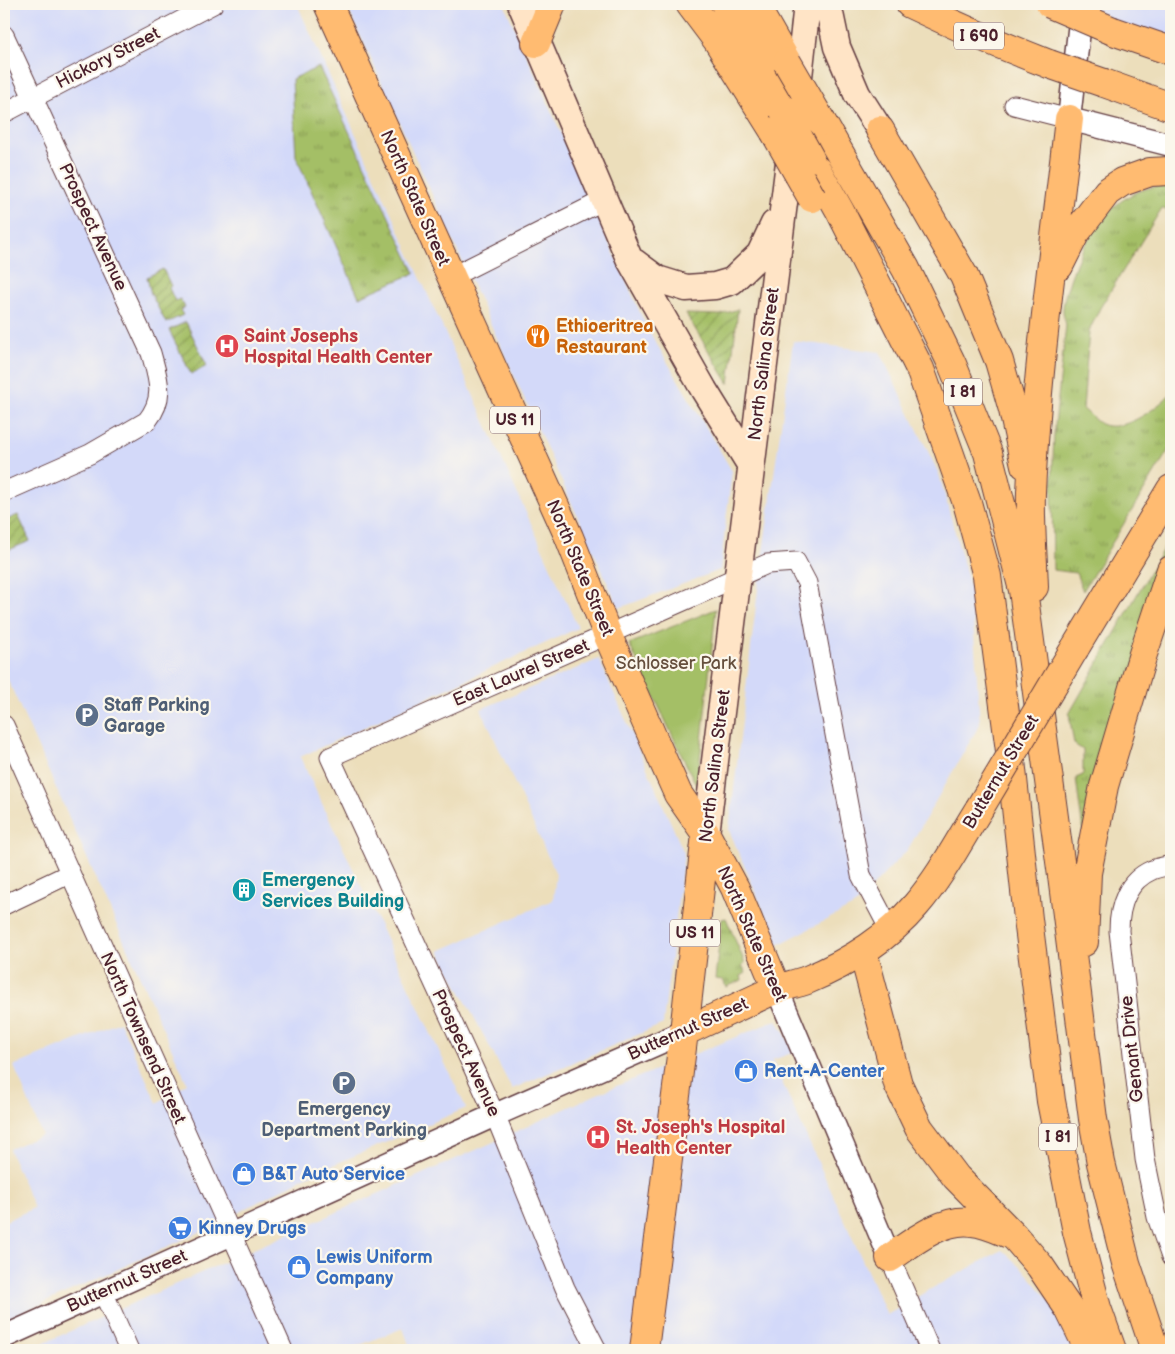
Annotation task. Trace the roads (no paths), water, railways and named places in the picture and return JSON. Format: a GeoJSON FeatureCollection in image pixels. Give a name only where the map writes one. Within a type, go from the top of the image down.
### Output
{"type":"FeatureCollection","features":[{"type":"Feature","properties":{"kind":"main road","name":"North State Street"},"geometry":{"type":"LineString","coordinates":[[328,4],[568,537],[608,636],[678,794],[706,834],[735,888],[777,989]]}},
{"type":"Feature","properties":{"kind":"main road"},"geometry":{"type":"LineString","coordinates":[[521,4],[629,258],[704,390],[751,466]]}},
{"type":"Feature","properties":{"kind":"main road"},"geometry":{"type":"LineString","coordinates":[[536,43],[552,4]]}},
{"type":"Feature","properties":{"kind":"main road"},"geometry":{"type":"LineString","coordinates":[[690,4],[778,120]]}},
{"type":"Feature","properties":{"kind":"main road"},"geometry":{"type":"LineString","coordinates":[[709,4],[778,120],[812,198],[903,335]]}},
{"type":"Feature","properties":{"kind":"main road","name":"I 81"},"geometry":{"type":"LineString","coordinates":[[725,4],[778,120],[817,170],[840,211],[920,369],[965,496],[987,576],[1010,751],[1028,919],[1051,1100],[1077,1232],[1097,1308],[1112,1350]]}},
{"type":"Feature","properties":{"kind":"main road","name":"I 81"},"geometry":{"type":"LineString","coordinates":[[754,4],[906,268],[952,364],[988,453],[1023,590],[1093,1119],[1101,1163],[1126,1264],[1155,1350]]}},
{"type":"Feature","properties":{"kind":"main road","name":"North Salina Street"},"geometry":{"type":"LineString","coordinates":[[644,1350],[807,4]]}},
{"type":"Feature","properties":{"kind":"main road"},"geometry":{"type":"LineString","coordinates":[[828,4],[837,48],[857,94],[880,130],[964,276],[999,361],[1013,410],[1031,494]]}},
{"type":"Feature","properties":{"kind":"main road","name":"I 690"},"geometry":{"type":"LineString","coordinates":[[910,4],[950,24],[1050,64],[1104,83],[1171,99]]}},
{"type":"Feature","properties":{"kind":"main road"},"geometry":{"type":"LineString","coordinates":[[1050,4],[1113,31],[1171,51]]}},
{"type":"Feature","properties":{"kind":"main road"},"geometry":{"type":"LineString","coordinates":[[1104,83],[1171,107]]}},
{"type":"Feature","properties":{"kind":"main road"},"geometry":{"type":"LineString","coordinates":[[1036,686],[1031,494],[1042,346],[1050,294],[1069,119]]}},
{"type":"Feature","properties":{"kind":"main road"},"geometry":{"type":"LineString","coordinates":[[1050,294],[1055,274],[1075,234],[1107,192],[1122,182],[1150,172],[1171,171]]}},
{"type":"Feature","properties":{"kind":"main road"},"geometry":{"type":"LineString","coordinates":[[629,258],[657,279],[686,288],[715,286],[732,281],[760,254],[771,232],[787,180]]}},
{"type":"Feature","properties":{"kind":"main road","name":"Butternut Street"},"geometry":{"type":"LineString","coordinates":[[684,1032],[777,989],[805,981],[863,952],[916,905],[939,875],[1171,489]]}},
{"type":"Feature","properties":{"kind":"main road"},"geometry":{"type":"LineString","coordinates":[[1082,1031],[1087,873],[1104,786],[1143,654],[1171,570]]}},
{"type":"Feature","properties":{"kind":"main road"},"geometry":{"type":"LineString","coordinates":[[863,952],[898,1084],[919,1128],[956,1177],[1014,1236],[1040,1266],[1069,1309],[1089,1350]]}},
{"type":"Feature","properties":{"kind":"main road"},"geometry":{"type":"LineString","coordinates":[[890,1258],[928,1232],[959,1222],[987,1225],[1014,1236]]}},
{"type":"Feature","properties":{"kind":"street","name":"Hickory Street"},"geometry":{"type":"LineString","coordinates":[[4,113],[213,4]]}},
{"type":"Feature","properties":{"kind":"street"},"geometry":{"type":"LineString","coordinates":[[1069,119],[1082,4]]}},
{"type":"Feature","properties":{"kind":"street","name":"Prospect Avenue"},"geometry":{"type":"LineString","coordinates":[[4,35],[151,353],[159,383],[160,395],[154,413],[147,421],[90,454],[4,492]]}},
{"type":"Feature","properties":{"kind":"street"},"geometry":{"type":"LineString","coordinates":[[1014,106],[1171,145]]}},
{"type":"Feature","properties":{"kind":"street"},"geometry":{"type":"LineString","coordinates":[[451,277],[604,200]]}},
{"type":"Feature","properties":{"kind":"street","name":"East Laurel Street"},"geometry":{"type":"LineString","coordinates":[[330,757],[608,636],[767,564],[796,562],[807,583],[861,875],[890,930]]}},
{"type":"Feature","properties":{"kind":"street","name":"North Townsend Street"},"geometry":{"type":"LineString","coordinates":[[4,726],[283,1350]]}},
{"type":"Feature","properties":{"kind":"street","name":"Prospect Avenue"},"geometry":{"type":"LineString","coordinates":[[330,757],[495,1115],[566,1288],[597,1350]]}},
{"type":"Feature","properties":{"kind":"street","name":"Genant Drive"},"geometry":{"type":"LineString","coordinates":[[1171,866],[1153,869],[1140,877],[1128,889],[1119,914],[1119,931],[1144,1159],[1157,1218],[1171,1257]]}},
{"type":"Feature","properties":{"kind":"street"},"geometry":{"type":"LineString","coordinates":[[4,905],[69,874]]}},
{"type":"Feature","properties":{"kind":"street","name":"North State Street"},"geometry":{"type":"LineString","coordinates":[[777,989],[930,1350]]}},
{"type":"Feature","properties":{"kind":"street","name":"Butternut Street"},"geometry":{"type":"LineString","coordinates":[[4,1337],[495,1115],[684,1032]]}},
{"type":"Feature","properties":{"kind":"street"},"geometry":{"type":"LineString","coordinates":[[103,1292],[130,1350]]}},
{"type":"Feature","properties":{"kind":"place","name":"Ethioeritrea Restaurant"},"geometry":{"type":"Point","coordinates":[538,336]}},
{"type":"Feature","properties":{"kind":"place","name":"Saint Josephs Hospital Health Center"},"geometry":{"type":"Point","coordinates":[227,346]}},
{"type":"Feature","properties":{"kind":"place","name":"Staff Parking Garage"},"geometry":{"type":"Point","coordinates":[87,715]}},
{"type":"Feature","properties":{"kind":"place","name":"Emergency Services Building"},"geometry":{"type":"Point","coordinates":[244,890]}},
{"type":"Feature","properties":{"kind":"place","name":"Rent-A-Center"},"geometry":{"type":"Point","coordinates":[746,1071]}},
{"type":"Feature","properties":{"kind":"place","name":"Emergency Department Parking"},"geometry":{"type":"Point","coordinates":[344,1083]}},
{"type":"Feature","properties":{"kind":"place","name":"St. Joseph's Hospital Health Center"},"geometry":{"type":"Point","coordinates":[598,1137]}},
{"type":"Feature","properties":{"kind":"place","name":"B&T Auto Service"},"geometry":{"type":"Point","coordinates":[244,1174]}},
{"type":"Feature","properties":{"kind":"place","name":"Kinney Drugs"},"geometry":{"type":"Point","coordinates":[180,1228]}},
{"type":"Feature","properties":{"kind":"place","name":"Lewis Uniform Company"},"geometry":{"type":"Point","coordinates":[299,1267]}},
{"type":"Feature","properties":{"kind":"park label","name":"Schlosser Park"},"geometry":{"type":"Point","coordinates":[676,663]}}]}
